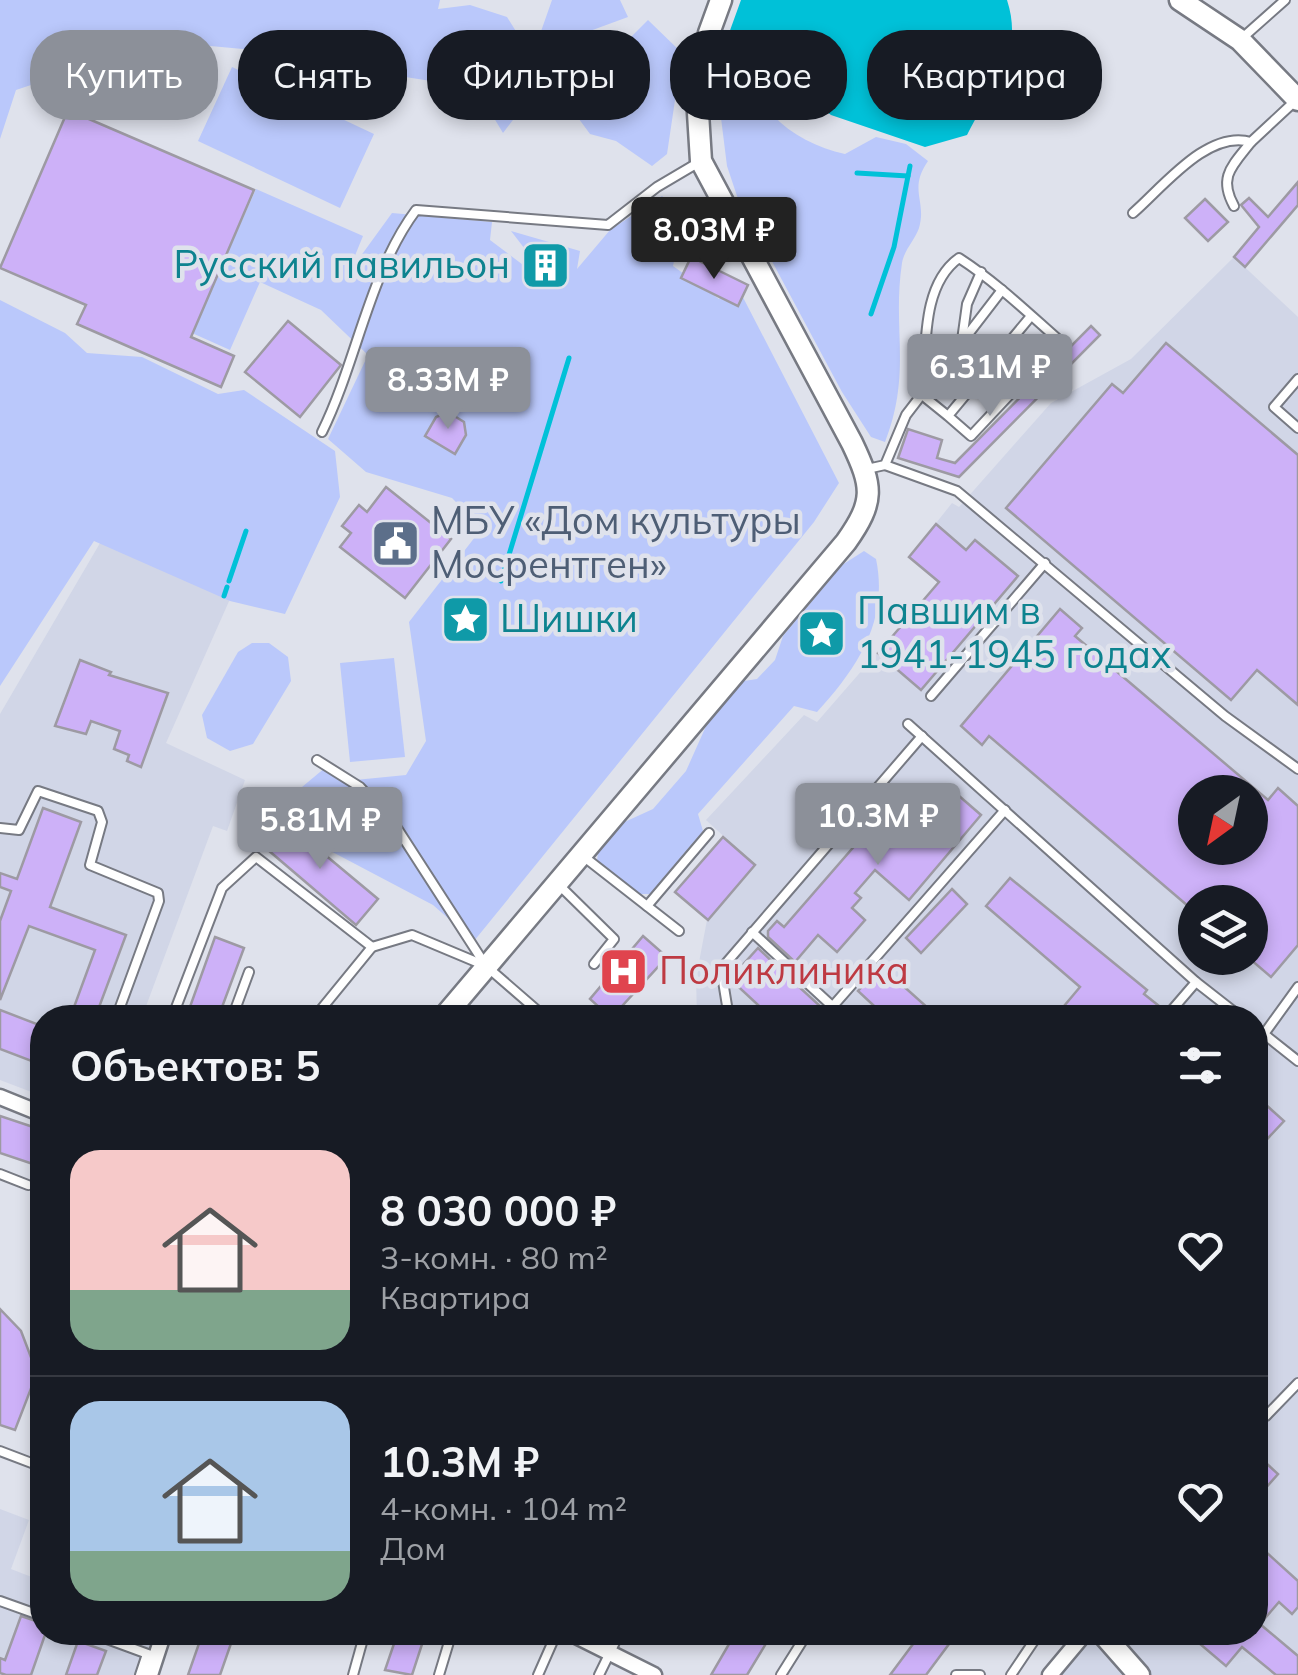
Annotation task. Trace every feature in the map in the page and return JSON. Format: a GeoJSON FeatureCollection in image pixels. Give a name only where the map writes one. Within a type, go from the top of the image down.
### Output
{"type":"FeatureCollection","features":[{"type":"Feature","properties":{"kind":"street"},"geometry":{"type":"LineString","coordinates":[[454,1005],[855,530],[868,507],[875,468],[700,160],[697,96],[720,0]]}},
{"type":"Feature","properties":{"kind":"street"},"geometry":{"type":"LineString","coordinates":[[1180,0],[1240,40],[1298,99]]}},
{"type":"Feature","properties":{"kind":"street"},"geometry":{"type":"LineString","coordinates":[[0,1097],[30,1109]]}},
{"type":"Feature","properties":{"kind":"street"},"geometry":{"type":"LineString","coordinates":[[150,1675],[157,1645]]}},
{"type":"Feature","properties":{"kind":"street"},"geometry":{"type":"LineString","coordinates":[[595,1645],[654,1675]]}},
{"type":"Feature","properties":{"kind":"street"},"geometry":{"type":"LineString","coordinates":[[1050,1675],[1075,1645]]}},
{"type":"Feature","properties":{"kind":"street"},"geometry":{"type":"LineString","coordinates":[[1113,1645],[1140,1675]]}},
{"type":"Feature","properties":{"kind":"lane"},"geometry":{"type":"LineString","coordinates":[[1265,0],[1275,9]]}},
{"type":"Feature","properties":{"kind":"lane"},"geometry":{"type":"LineString","coordinates":[[1240,40],[1285,0]]}},
{"type":"Feature","properties":{"kind":"lane"},"geometry":{"type":"LineString","coordinates":[[1234,206],[1226,192],[1226,174],[1250,142],[1298,99]]}},
{"type":"Feature","properties":{"kind":"lane"},"geometry":{"type":"LineString","coordinates":[[1133,213],[1217,143],[1236,138],[1250,142]]}},
{"type":"Feature","properties":{"kind":"lane"},"geometry":{"type":"LineString","coordinates":[[322,432],[340,396],[397,235],[416,210],[608,225],[700,160]]}},
{"type":"Feature","properties":{"kind":"lane"},"geometry":{"type":"LineString","coordinates":[[959,258],[981,272],[1060,341],[971,436],[922,394],[932,299],[942,270],[959,258]]}},
{"type":"Feature","properties":{"kind":"lane"},"geometry":{"type":"LineString","coordinates":[[962,345],[967,304],[981,272]]}},
{"type":"Feature","properties":{"kind":"lane"},"geometry":{"type":"LineString","coordinates":[[1002,290],[906,414],[875,468],[950,486],[1226,716],[1298,769]]}},
{"type":"Feature","properties":{"kind":"lane"},"geometry":{"type":"LineString","coordinates":[[948,416],[1032,316]]}},
{"type":"Feature","properties":{"kind":"lane"},"geometry":{"type":"LineString","coordinates":[[1298,380],[1274,407],[1298,428]]}},
{"type":"Feature","properties":{"kind":"lane"},"geometry":{"type":"LineString","coordinates":[[931,696],[1045,564]]}},
{"type":"Feature","properties":{"kind":"lane"},"geometry":{"type":"LineString","coordinates":[[908,724],[1225,1005]]}},
{"type":"Feature","properties":{"kind":"lane"},"geometry":{"type":"LineString","coordinates":[[727,1005],[721,968],[922,736]]}},
{"type":"Feature","properties":{"kind":"lane"},"geometry":{"type":"LineString","coordinates":[[317,760],[360,787],[395,825],[486,966],[531,1005]]}},
{"type":"Feature","properties":{"kind":"lane"},"geometry":{"type":"LineString","coordinates":[[0,828],[20,830],[38,791],[98,811],[102,822],[90,865],[158,893],[159,900],[121,1005]]}},
{"type":"Feature","properties":{"kind":"lane"},"geometry":{"type":"LineString","coordinates":[[833,1005],[1005,810]]}},
{"type":"Feature","properties":{"kind":"lane"},"geometry":{"type":"LineString","coordinates":[[647,906],[709,833]]}},
{"type":"Feature","properties":{"kind":"lane"},"geometry":{"type":"LineString","coordinates":[[579,854],[679,931]]}},
{"type":"Feature","properties":{"kind":"lane"},"geometry":{"type":"LineString","coordinates":[[177,1005],[222,888],[256,857],[372,947]]}},
{"type":"Feature","properties":{"kind":"lane"},"geometry":{"type":"LineString","coordinates":[[555,882],[614,939],[594,964]]}},
{"type":"Feature","properties":{"kind":"lane"},"geometry":{"type":"LineString","coordinates":[[752,932],[831,1005]]}},
{"type":"Feature","properties":{"kind":"lane"},"geometry":{"type":"LineString","coordinates":[[325,1005],[372,947],[412,936],[486,966]]}},
{"type":"Feature","properties":{"kind":"lane"},"geometry":{"type":"LineString","coordinates":[[237,1005],[249,972]]}},
{"type":"Feature","properties":{"kind":"lane"},"geometry":{"type":"LineString","coordinates":[[1176,1005],[1196,982]]}},
{"type":"Feature","properties":{"kind":"lane"},"geometry":{"type":"LineString","coordinates":[[1268,1028],[1298,987]]}},
{"type":"Feature","properties":{"kind":"lane"},"geometry":{"type":"LineString","coordinates":[[1268,1037],[1298,1061]]}},
{"type":"Feature","properties":{"kind":"lane"},"geometry":{"type":"LineString","coordinates":[[0,1174],[28,1186]]}},
{"type":"Feature","properties":{"kind":"lane"},"geometry":{"type":"LineString","coordinates":[[1268,1414],[1298,1383]]}},
{"type":"Feature","properties":{"kind":"lane"},"geometry":{"type":"LineString","coordinates":[[0,1451],[30,1462]]}},
{"type":"Feature","properties":{"kind":"lane"},"geometry":{"type":"LineString","coordinates":[[0,1601],[30,1612]]}},
{"type":"Feature","properties":{"kind":"lane"},"geometry":{"type":"LineString","coordinates":[[124,1645],[152,1655],[140,1675]]}},
{"type":"Feature","properties":{"kind":"lane"},"geometry":{"type":"LineString","coordinates":[[354,1675],[362,1645]]}},
{"type":"Feature","properties":{"kind":"lane"},"geometry":{"type":"LineString","coordinates":[[439,1675],[448,1645]]}},
{"type":"Feature","properties":{"kind":"lane"},"geometry":{"type":"LineString","coordinates":[[538,1675],[551,1645]]}},
{"type":"Feature","properties":{"kind":"lane"},"geometry":{"type":"LineString","coordinates":[[600,1675],[614,1645]]}},
{"type":"Feature","properties":{"kind":"lane"},"geometry":{"type":"LineString","coordinates":[[781,1675],[800,1645]]}},
{"type":"Feature","properties":{"kind":"lane"},"geometry":{"type":"LineString","coordinates":[[1011,1675],[1031,1645]]}},
{"type":"Feature","properties":{"kind":"lane"},"geometry":{"type":"LineString","coordinates":[[956,1675],[980,1675]]}},
{"type":"Feature","properties":{"kind":"shaded area"},"geometry":{"type":"Polygon","coordinates":[[[0,0],[440,0],[438,9],[470,5],[507,17],[515,30],[427,30],[427,80],[407,77],[407,30],[238,30],[238,49],[218,47],[218,30],[30,30],[30,85],[16,90],[0,139],[0,0]]]}},
{"type":"Feature","properties":{"kind":"shaded area"},"geometry":{"type":"Polygon","coordinates":[[[552,0],[620,0],[628,17],[593,30],[541,30],[552,0]]]}},
{"type":"Feature","properties":{"kind":"shaded area"},"geometry":{"type":"Polygon","coordinates":[[[741,0],[1007,0],[1012,30],[867,30],[867,120],[975,120],[967,135],[925,147],[846,120],[847,30],[730,30],[741,0]]]}},
{"type":"Feature","properties":{"kind":"shaded area"},"geometry":{"type":"Polygon","coordinates":[[[648,20],[670,41],[672,120],[667,154],[652,166],[616,141],[590,134],[580,120],[650,120],[650,30],[638,30],[648,20]]]}},
{"type":"Feature","properties":{"kind":"shaded area"},"geometry":{"type":"Polygon","coordinates":[[[232,67],[238,70],[238,120],[344,120],[374,134],[340,208],[198,141],[208,120],[218,120],[218,97],[232,67]]]}},
{"type":"Feature","properties":{"kind":"shaded area"},"geometry":{"type":"Polygon","coordinates":[[[495,120],[513,120],[503,133],[495,120]]]}},
{"type":"Feature","properties":{"kind":"shaded area"},"geometry":{"type":"Polygon","coordinates":[[[721,120],[778,120],[797,135],[845,154],[876,137],[906,144],[928,161],[919,180],[919,228],[902,263],[898,394],[885,442],[871,437],[842,392],[737,196],[727,166],[721,120]]]}},
{"type":"Feature","properties":{"kind":"shaded area"},"geometry":{"type":"Polygon","coordinates":[[[256,189],[363,236],[347,275],[392,213],[492,222],[490,240],[539,277],[545,275],[511,231],[580,251],[577,269],[610,230],[662,196],[684,215],[673,266],[719,299],[733,278],[839,483],[814,522],[474,941],[433,905],[266,817],[326,767],[345,781],[406,775],[426,741],[409,622],[482,528],[452,498],[366,472],[328,439],[368,355],[321,310],[260,282],[230,350],[192,333],[256,189]]]}},
{"type":"Feature","properties":{"kind":"shaded area"},"geometry":{"type":"Polygon","coordinates":[[[1234,257],[1298,317],[1298,1675],[1061,1675],[1085,1645],[1268,1645],[1268,1005],[697,1005],[696,978],[707,920],[755,865],[706,820],[804,715],[817,722],[938,583],[909,557],[952,503],[959,507],[1051,403],[1131,359],[1234,257]]]}},
{"type":"Feature","properties":{"kind":"shaded area"},"geometry":{"type":"Polygon","coordinates":[[[0,300],[65,333],[87,353],[142,357],[218,394],[244,390],[335,451],[340,497],[285,614],[230,601],[94,541],[0,686],[0,300]]]}},
{"type":"Feature","properties":{"kind":"shaded area"},"geometry":{"type":"Polygon","coordinates":[[[103,538],[230,599],[166,743],[245,780],[227,831],[213,826],[146,1005],[30,1005],[30,1091],[0,1080],[0,714],[103,538]]]}},
{"type":"Feature","properties":{"kind":"shaded area"},"geometry":{"type":"Polygon","coordinates":[[[864,551],[876,559],[878,603],[874,623],[857,661],[817,712],[794,706],[698,814],[703,831],[650,894],[639,894],[597,861],[599,843],[618,825],[653,809],[686,771],[715,706],[731,683],[757,679],[775,660],[783,636],[842,565],[864,551]]]}},
{"type":"Feature","properties":{"kind":"shaded area"},"geometry":{"type":"Polygon","coordinates":[[[252,643],[269,643],[288,657],[291,681],[253,744],[230,751],[207,738],[202,715],[238,652],[252,643]]]}},
{"type":"Feature","properties":{"kind":"shaded area"},"geometry":{"type":"Polygon","coordinates":[[[394,658],[405,757],[350,762],[340,663],[394,658]]]}},
{"type":"Feature","properties":{"kind":"shaded area"},"geometry":{"type":"Polygon","coordinates":[[[0,1509],[29,1520],[11,1569],[30,1576],[30,1645],[156,1645],[145,1675],[0,1675],[0,1509]]]}},
{"type":"Feature","properties":{"kind":"building"},"geometry":{"type":"Polygon","coordinates":[[[64,120],[91,120],[254,190],[191,337],[234,356],[221,387],[77,324],[86,305],[0,268],[64,120]]]}},
{"type":"Feature","properties":{"kind":"building"},"geometry":{"type":"Polygon","coordinates":[[[1298,182],[1298,205],[1245,267],[1234,257],[1259,227],[1241,205],[1249,198],[1268,217],[1298,182]]]}},
{"type":"Feature","properties":{"kind":"building"},"geometry":{"type":"Polygon","coordinates":[[[1205,199],[1228,222],[1208,241],[1185,218],[1205,199]]]}},
{"type":"Feature","properties":{"kind":"building"},"geometry":{"type":"Polygon","coordinates":[[[691,257],[748,285],[738,306],[681,278],[691,257]]]}},
{"type":"Feature","properties":{"kind":"building"},"geometry":{"type":"Polygon","coordinates":[[[288,321],[341,365],[300,417],[245,372],[288,321]]]}},
{"type":"Feature","properties":{"kind":"building"},"geometry":{"type":"Polygon","coordinates":[[[1091,326],[1100,335],[959,477],[898,458],[908,429],[942,440],[937,458],[955,463],[1091,326]]]}},
{"type":"Feature","properties":{"kind":"building"},"geometry":{"type":"Polygon","coordinates":[[[1166,343],[1298,455],[1298,705],[1257,670],[1231,700],[1006,508],[1112,384],[1123,393],[1166,343]]]}},
{"type":"Feature","properties":{"kind":"building"},"geometry":{"type":"Polygon","coordinates":[[[448,412],[464,422],[466,435],[455,454],[425,436],[436,417],[448,412]]]}},
{"type":"Feature","properties":{"kind":"building","name":"МБУ «Дом культуры Мосрентген»"},"geometry":{"type":"Polygon","coordinates":[[[386,487],[451,539],[405,598],[340,547],[351,533],[342,526],[359,505],[367,512],[386,487]]]}},
{"type":"Feature","properties":{"kind":"building"},"geometry":{"type":"Polygon","coordinates":[[[936,524],[966,550],[975,540],[1018,576],[921,690],[878,653],[939,582],[909,557],[936,524]]]}},
{"type":"Feature","properties":{"kind":"building"},"geometry":{"type":"Polygon","coordinates":[[[1060,609],[1082,628],[1075,636],[1239,775],[1178,775],[1178,865],[1268,865],[1268,800],[1278,788],[1298,806],[1298,945],[1271,977],[1268,885],[1178,885],[1178,897],[989,736],[982,745],[961,726],[1060,609]]]}},
{"type":"Feature","properties":{"kind":"building"},"geometry":{"type":"Polygon","coordinates":[[[80,660],[111,672],[109,675],[168,693],[141,767],[127,761],[129,755],[114,749],[120,731],[91,721],[86,734],[55,726],[80,660]]]}},
{"type":"Feature","properties":{"kind":"building"},"geometry":{"type":"Polygon","coordinates":[[[895,785],[902,791],[907,785],[941,814],[958,795],[981,815],[909,900],[875,870],[855,893],[861,898],[852,908],[865,920],[837,952],[818,935],[795,962],[768,937],[768,931],[777,921],[784,927],[857,843],[852,838],[860,829],[865,833],[889,805],[883,800],[895,785]]]}},
{"type":"Feature","properties":{"kind":"building"},"geometry":{"type":"Polygon","coordinates":[[[43,808],[81,822],[50,907],[126,935],[100,1005],[75,1005],[95,950],[29,926],[0,1000],[0,921],[11,891],[0,887],[0,873],[17,879],[43,808]]]}},
{"type":"Feature","properties":{"kind":"building"},"geometry":{"type":"Polygon","coordinates":[[[282,819],[378,899],[356,925],[261,844],[282,819]]]}},
{"type":"Feature","properties":{"kind":"building"},"geometry":{"type":"Polygon","coordinates":[[[723,837],[755,865],[708,920],[675,892],[723,837]]]}},
{"type":"Feature","properties":{"kind":"building"},"geometry":{"type":"Polygon","coordinates":[[[1010,878],[1147,990],[1144,994],[1158,1005],[1065,1005],[1080,987],[986,906],[1010,878]]]}},
{"type":"Feature","properties":{"kind":"building"},"geometry":{"type":"Polygon","coordinates":[[[952,889],[967,904],[921,953],[906,938],[952,889]]]}},
{"type":"Feature","properties":{"kind":"building"},"geometry":{"type":"Polygon","coordinates":[[[643,936],[667,957],[623,1005],[597,1005],[590,999],[643,936]]]}},
{"type":"Feature","properties":{"kind":"building"},"geometry":{"type":"Polygon","coordinates":[[[215,937],[244,948],[223,1005],[191,1005],[215,937]]]}},
{"type":"Feature","properties":{"kind":"building"},"geometry":{"type":"Polygon","coordinates":[[[758,948],[819,1005],[758,1005],[730,979],[758,948]]]}},
{"type":"Feature","properties":{"kind":"building"},"geometry":{"type":"Polygon","coordinates":[[[881,966],[924,1005],[873,1005],[858,991],[881,966]]]}},
{"type":"Feature","properties":{"kind":"building"},"geometry":{"type":"Polygon","coordinates":[[[0,1010],[30,1021],[30,1060],[0,1049],[0,1010]]]}},
{"type":"Feature","properties":{"kind":"building"},"geometry":{"type":"Polygon","coordinates":[[[1268,1107],[1284,1121],[1268,1138],[1268,1107]]]}},
{"type":"Feature","properties":{"kind":"building"},"geometry":{"type":"Polygon","coordinates":[[[0,1116],[30,1126],[30,1163],[0,1153],[0,1116]]]}},
{"type":"Feature","properties":{"kind":"building"},"geometry":{"type":"Polygon","coordinates":[[[0,1309],[21,1331],[30,1355],[30,1391],[15,1430],[0,1425],[0,1309]]]}},
{"type":"Feature","properties":{"kind":"building"},"geometry":{"type":"Polygon","coordinates":[[[1268,1465],[1278,1474],[1268,1485],[1268,1465]]]}},
{"type":"Feature","properties":{"kind":"building"},"geometry":{"type":"Polygon","coordinates":[[[1268,1554],[1298,1581],[1298,1607],[1292,1614],[1279,1602],[1268,1615],[1268,1554]]]}},
{"type":"Feature","properties":{"kind":"building"},"geometry":{"type":"Polygon","coordinates":[[[21,1616],[30,1619],[30,1645],[41,1645],[31,1675],[0,1673],[0,1658],[5,1660],[21,1616]]]}},
{"type":"Feature","properties":{"kind":"building"},"geometry":{"type":"Polygon","coordinates":[[[1268,1631],[1298,1656],[1298,1675],[1276,1675],[1242,1647],[1226,1666],[1201,1645],[1268,1645],[1268,1631]]]}},
{"type":"Feature","properties":{"kind":"building"},"geometry":{"type":"Polygon","coordinates":[[[77,1645],[106,1651],[97,1675],[66,1675],[77,1645]]]}},
{"type":"Feature","properties":{"kind":"building"},"geometry":{"type":"Polygon","coordinates":[[[198,1645],[230,1645],[220,1675],[188,1675],[198,1645]]]}},
{"type":"Feature","properties":{"kind":"building"},"geometry":{"type":"Polygon","coordinates":[[[394,1645],[422,1645],[412,1675],[385,1670],[394,1645]]]}},
{"type":"Feature","properties":{"kind":"building"},"geometry":{"type":"Polygon","coordinates":[[[728,1645],[765,1645],[747,1675],[711,1675],[728,1645]]]}},
{"type":"Feature","properties":{"kind":"building"},"geometry":{"type":"Polygon","coordinates":[[[912,1645],[948,1645],[926,1675],[890,1675],[912,1645]]]}},
{"type":"Feature","properties":{"kind":"waterway"},"geometry":{"type":"LineString","coordinates":[[871,314],[894,247],[910,166]]}},
{"type":"Feature","properties":{"kind":"waterway"},"geometry":{"type":"LineString","coordinates":[[857,173],[908,176]]}},
{"type":"Feature","properties":{"kind":"waterway"},"geometry":{"type":"LineString","coordinates":[[501,581],[569,358]]}},
{"type":"Feature","properties":{"kind":"waterway"},"geometry":{"type":"LineString","coordinates":[[229,581],[246,531]]}},
{"type":"Feature","properties":{"kind":"waterway"},"geometry":{"type":"LineString","coordinates":[[224,596],[227,587]]}},
{"type":"Feature","properties":{"kind":"place","name":"Русский павильон"},"geometry":{"type":"Point","coordinates":[545,265]}},
{"type":"Feature","properties":{"kind":"place","name":"МБУ «Дом культуры Мосрентген»"},"geometry":{"type":"Point","coordinates":[396,543]}},
{"type":"Feature","properties":{"kind":"place","name":"Шишки"},"geometry":{"type":"Point","coordinates":[465,619]}},
{"type":"Feature","properties":{"kind":"place","name":"Павшим в 1941-1945 годах"},"geometry":{"type":"Point","coordinates":[822,633]}},
{"type":"Feature","properties":{"kind":"place","name":"Поликлиника"},"geometry":{"type":"Point","coordinates":[624,971]}}]}
